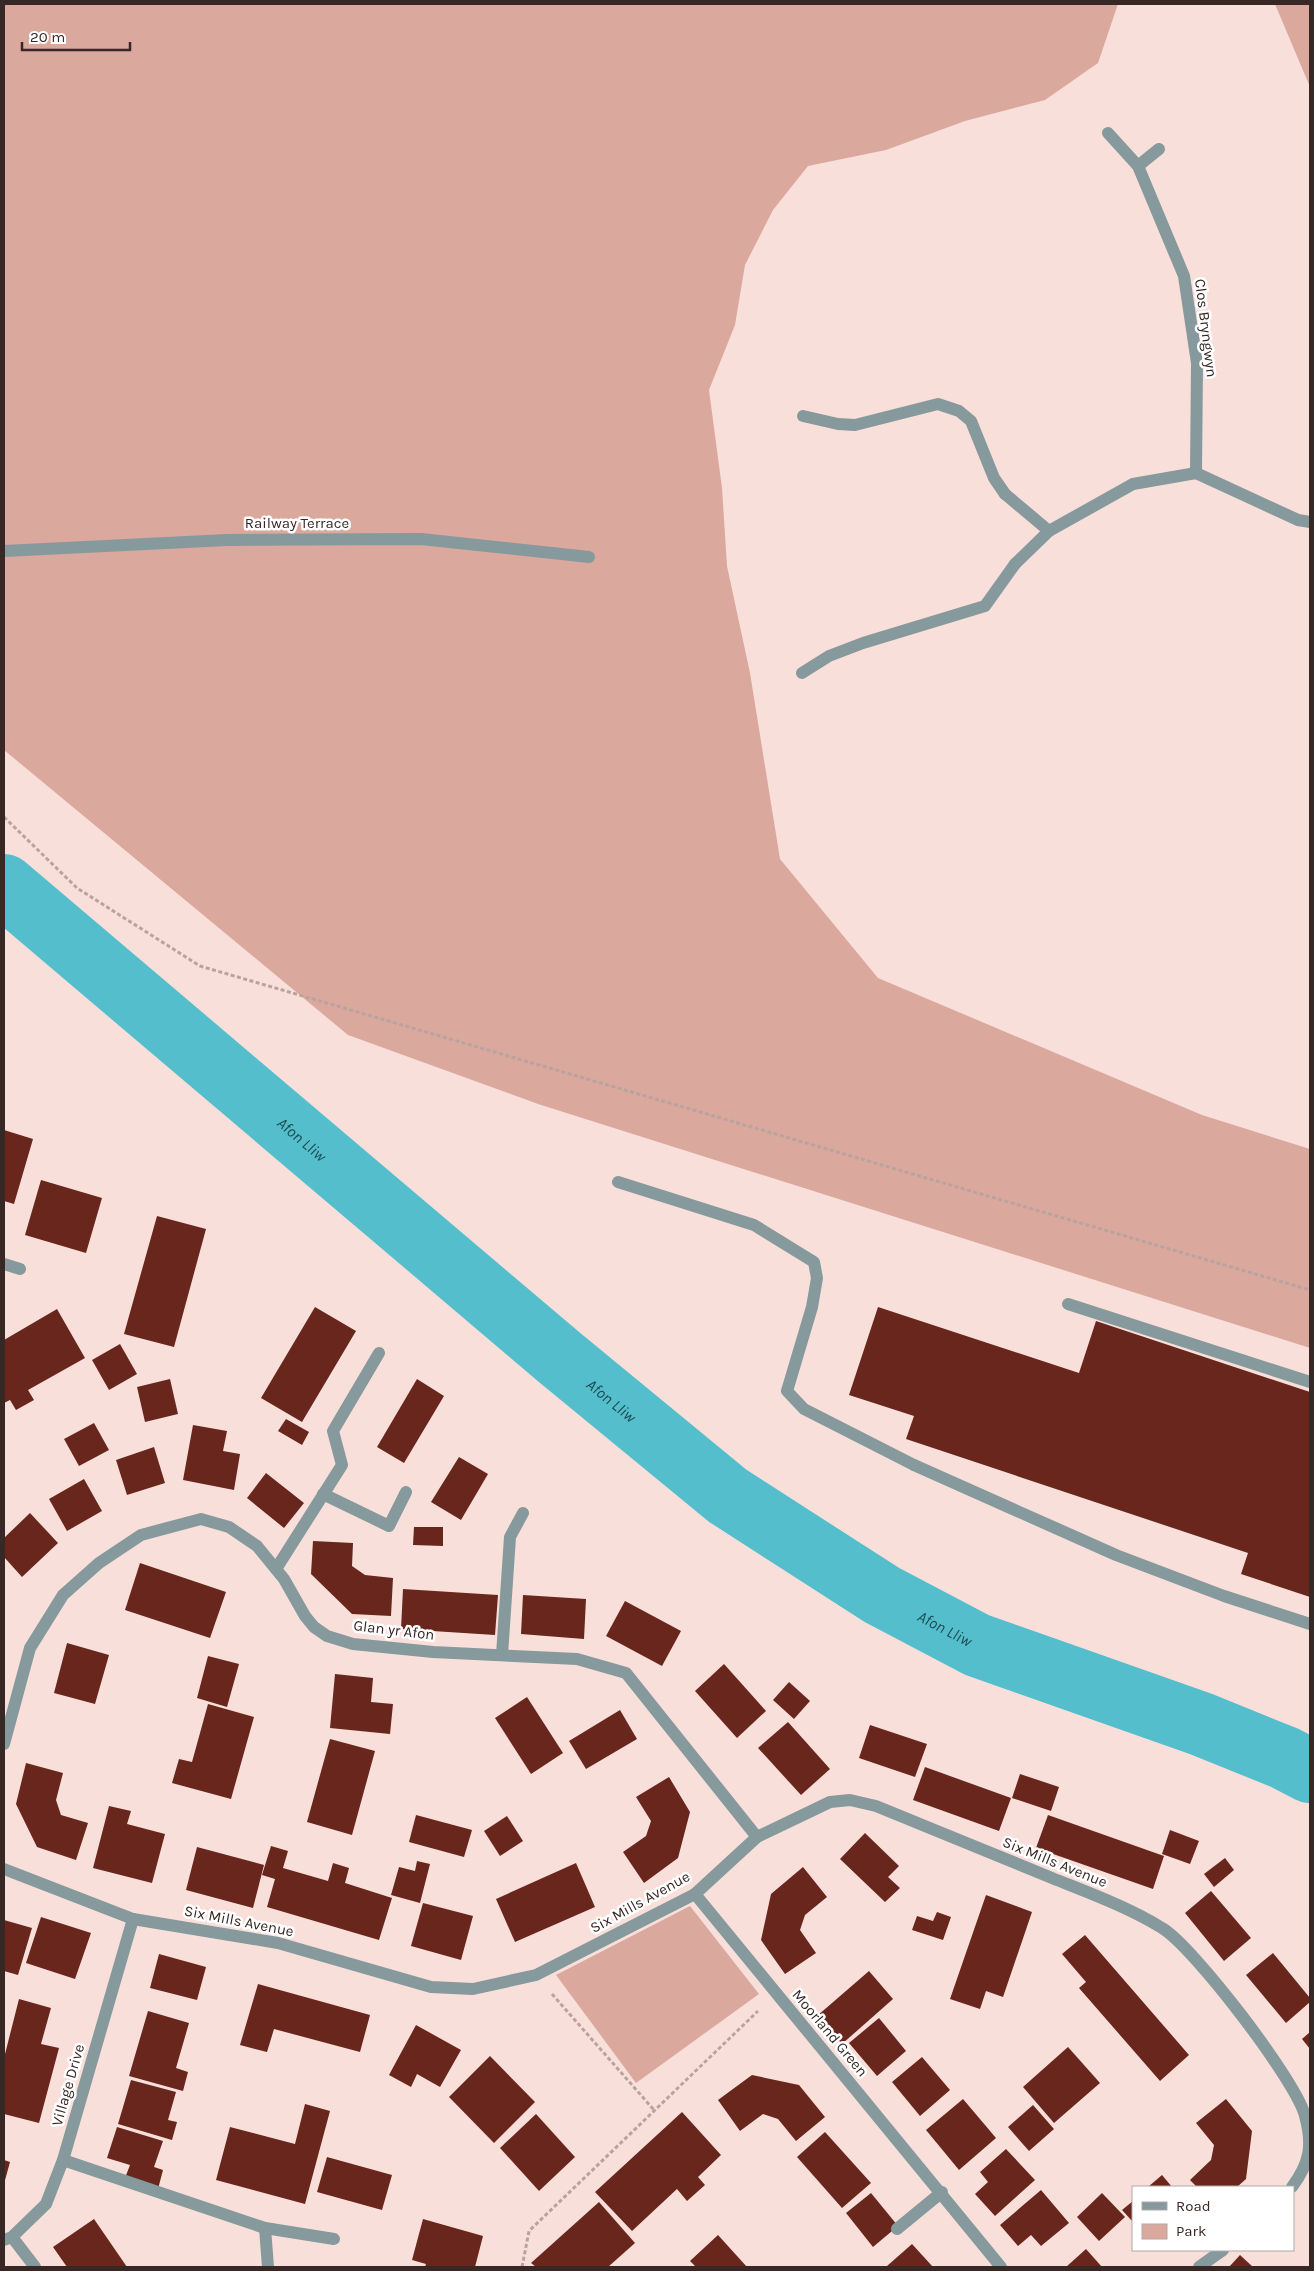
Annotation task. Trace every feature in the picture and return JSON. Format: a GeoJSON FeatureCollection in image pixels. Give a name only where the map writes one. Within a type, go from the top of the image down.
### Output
{"type":"FeatureCollection","features":[{"type":"Feature","properties":{"kind":"street","name":"Clos Bryngwyn"},"geometry":{"type":"LineString","coordinates":[[1108,133],[1138,166],[1184,276],[1197,363],[1196,473]]}},
{"type":"Feature","properties":{"kind":"street"},"geometry":{"type":"LineString","coordinates":[[1138,166],[1159,149]]}},
{"type":"Feature","properties":{"kind":"street"},"geometry":{"type":"LineString","coordinates":[[803,416],[838,424],[855,425],[938,404],[959,411],[971,421],[994,478],[1005,494],[1049,531]]}},
{"type":"Feature","properties":{"kind":"street"},"geometry":{"type":"LineString","coordinates":[[802,673],[829,656],[863,643],[986,606],[1015,564],[1049,531],[1133,484],[1196,473],[1298,520],[1310,522]]}},
{"type":"Feature","properties":{"kind":"street","name":"Railway Terrace"},"geometry":{"type":"LineString","coordinates":[[4,551],[227,540],[422,540],[589,556]]}},
{"type":"Feature","properties":{"kind":"street"},"geometry":{"type":"LineString","coordinates":[[618,1182],[754,1225],[814,1262],[817,1278],[812,1307],[787,1391],[804,1409],[914,1465],[1116,1554],[1224,1596],[1310,1624]]}},
{"type":"Feature","properties":{"kind":"street"},"geometry":{"type":"LineString","coordinates":[[4,1264],[20,1269]]}},
{"type":"Feature","properties":{"kind":"street"},"geometry":{"type":"LineString","coordinates":[[1068,1304],[1310,1382]]}},
{"type":"Feature","properties":{"kind":"street"},"geometry":{"type":"LineString","coordinates":[[276,1569],[342,1465],[333,1431],[380,1353]]}},
{"type":"Feature","properties":{"kind":"street"},"geometry":{"type":"LineString","coordinates":[[323,1494],[389,1526],[406,1492]]}},
{"type":"Feature","properties":{"kind":"street"},"geometry":{"type":"LineString","coordinates":[[502,1655],[510,1537],[523,1513]]}},
{"type":"Feature","properties":{"kind":"street","name":"Glan yr Afon"},"geometry":{"type":"LineString","coordinates":[[5,1736],[30,1648],[63,1595],[99,1563],[142,1535],[201,1519],[229,1527],[257,1546],[284,1579],[305,1616],[314,1627],[327,1636],[353,1644],[434,1652],[577,1659],[626,1673],[757,1837]]}},
{"type":"Feature","properties":{"kind":"street","name":"Six Mills Avenue"},"geometry":{"type":"LineString","coordinates":[[4,1869],[133,1919],[278,1943],[431,1986],[473,1989],[536,1975],[694,1894],[757,1837],[830,1802],[850,1800],[876,1806],[1116,1904],[1164,1929],[1194,1957],[1255,2034],[1283,2072],[1305,2115],[1310,2154],[1302,2174],[1293,2186]]}},
{"type":"Feature","properties":{"kind":"street","name":"Moorland Green"},"geometry":{"type":"LineString","coordinates":[[694,1894],[942,2192],[1001,2267]]}},
{"type":"Feature","properties":{"kind":"street","name":"Village Drive"},"geometry":{"type":"LineString","coordinates":[[8,2239],[46,2204],[63,2160],[133,1919]]}},
{"type":"Feature","properties":{"kind":"street"},"geometry":{"type":"LineString","coordinates":[[63,2160],[265,2228],[334,2239]]}},
{"type":"Feature","properties":{"kind":"street"},"geometry":{"type":"LineString","coordinates":[[897,2229],[942,2192]]}},
{"type":"Feature","properties":{"kind":"street"},"geometry":{"type":"LineString","coordinates":[[265,2228],[268,2267]]}},
{"type":"Feature","properties":{"kind":"street"},"geometry":{"type":"LineString","coordinates":[[8,2239],[35,2267]]}},
{"type":"Feature","properties":{"kind":"street"},"geometry":{"type":"LineString","coordinates":[[1199,2267],[1222,2251]]}},
{"type":"Feature","properties":{"kind":"path"},"geometry":{"type":"LineString","coordinates":[[4,817],[77,888],[200,966],[1310,1290]]}},
{"type":"Feature","properties":{"kind":"path"},"geometry":{"type":"LineString","coordinates":[[536,1975],[654,2110]]}},
{"type":"Feature","properties":{"kind":"path"},"geometry":{"type":"LineString","coordinates":[[522,2267],[529,2231],[777,1994]]}},
{"type":"Feature","properties":{"kind":"green space"},"geometry":{"type":"Polygon","coordinates":[[[4,4],[1118,4],[1098,63],[1045,100],[965,121],[886,150],[808,166],[773,210],[745,265],[735,325],[709,390],[722,488],[727,566],[750,673],[780,859],[878,978],[1202,1115],[1310,1149],[1310,1348],[538,1104],[348,1035],[4,750],[4,4]]]}},
{"type":"Feature","properties":{"kind":"green space"},"geometry":{"type":"Polygon","coordinates":[[[1275,4],[1310,4],[1310,87],[1275,4]]]}},
{"type":"Feature","properties":{"kind":"green space"},"geometry":{"type":"Polygon","coordinates":[[[690,1906],[759,1994],[636,2083],[556,1975],[690,1906]]]}},
{"type":"Feature","properties":{"kind":"building"},"geometry":{"type":"Polygon","coordinates":[[[4,1130],[33,1139],[14,1204],[4,1201],[4,1130]]]}},
{"type":"Feature","properties":{"kind":"building"},"geometry":{"type":"Polygon","coordinates":[[[41,1180],[102,1198],[86,1253],[25,1235],[41,1180]]]}},
{"type":"Feature","properties":{"kind":"building"},"geometry":{"type":"Polygon","coordinates":[[[157,1216],[206,1229],[174,1347],[124,1334],[157,1216]]]}},
{"type":"Feature","properties":{"kind":"building"},"geometry":{"type":"Polygon","coordinates":[[[315,1307],[356,1331],[302,1422],[261,1398],[315,1307]]]}},
{"type":"Feature","properties":{"kind":"building"},"geometry":{"type":"Polygon","coordinates":[[[878,1307],[1079,1373],[1096,1321],[1310,1392],[1310,1597],[1241,1574],[1248,1553],[906,1439],[914,1416],[849,1395],[878,1307]]]}},
{"type":"Feature","properties":{"kind":"building"},"geometry":{"type":"Polygon","coordinates":[[[57,1309],[85,1358],[28,1390],[34,1400],[16,1410],[10,1400],[4,1403],[4,1340],[57,1309]]]}},
{"type":"Feature","properties":{"kind":"building"},"geometry":{"type":"Polygon","coordinates":[[[120,1344],[137,1374],[109,1390],[92,1360],[120,1344]]]}},
{"type":"Feature","properties":{"kind":"building"},"geometry":{"type":"Polygon","coordinates":[[[170,1379],[178,1414],[145,1422],[137,1387],[170,1379]]]}},
{"type":"Feature","properties":{"kind":"building"},"geometry":{"type":"Polygon","coordinates":[[[417,1379],[444,1396],[404,1463],[377,1447],[417,1379]]]}},
{"type":"Feature","properties":{"kind":"building"},"geometry":{"type":"Polygon","coordinates":[[[286,1419],[309,1432],[302,1445],[278,1431],[286,1419]]]}},
{"type":"Feature","properties":{"kind":"building"},"geometry":{"type":"Polygon","coordinates":[[[94,1423],[109,1450],[79,1466],[64,1439],[94,1423]]]}},
{"type":"Feature","properties":{"kind":"building"},"geometry":{"type":"Polygon","coordinates":[[[193,1425],[227,1431],[223,1451],[240,1454],[234,1490],[183,1480],[193,1425]]]}},
{"type":"Feature","properties":{"kind":"building"},"geometry":{"type":"Polygon","coordinates":[[[154,1447],[165,1483],[127,1495],[116,1460],[154,1447]]]}},
{"type":"Feature","properties":{"kind":"building"},"geometry":{"type":"Polygon","coordinates":[[[459,1457],[488,1474],[461,1520],[431,1502],[459,1457]]]}},
{"type":"Feature","properties":{"kind":"building"},"geometry":{"type":"Polygon","coordinates":[[[266,1473],[304,1503],[284,1528],[247,1498],[266,1473]]]}},
{"type":"Feature","properties":{"kind":"building"},"geometry":{"type":"Polygon","coordinates":[[[84,1479],[102,1511],[67,1531],[49,1499],[84,1479]]]}},
{"type":"Feature","properties":{"kind":"building"},"geometry":{"type":"Polygon","coordinates":[[[30,1513],[58,1543],[22,1577],[4,1557],[4,1538],[30,1513]]]}},
{"type":"Feature","properties":{"kind":"building"},"geometry":{"type":"Polygon","coordinates":[[[414,1527],[443,1527],[443,1546],[413,1545],[414,1527]]]}},
{"type":"Feature","properties":{"kind":"building"},"geometry":{"type":"Polygon","coordinates":[[[313,1541],[353,1543],[352,1566],[365,1575],[393,1578],[391,1616],[352,1614],[311,1574],[313,1541]]]}},
{"type":"Feature","properties":{"kind":"building"},"geometry":{"type":"Polygon","coordinates":[[[140,1563],[226,1592],[210,1638],[125,1610],[140,1563]]]}},
{"type":"Feature","properties":{"kind":"building"},"geometry":{"type":"Polygon","coordinates":[[[403,1589],[498,1595],[495,1635],[401,1629],[403,1589]]]}},
{"type":"Feature","properties":{"kind":"building"},"geometry":{"type":"Polygon","coordinates":[[[523,1595],[586,1599],[584,1639],[521,1634],[523,1595]]]}},
{"type":"Feature","properties":{"kind":"building"},"geometry":{"type":"Polygon","coordinates":[[[625,1601],[681,1631],[662,1666],[606,1636],[625,1601]]]}},
{"type":"Feature","properties":{"kind":"building"},"geometry":{"type":"Polygon","coordinates":[[[67,1643],[109,1655],[95,1704],[54,1693],[67,1643]]]}},
{"type":"Feature","properties":{"kind":"building"},"geometry":{"type":"Polygon","coordinates":[[[208,1656],[239,1664],[227,1707],[197,1698],[208,1656]]]}},
{"type":"Feature","properties":{"kind":"building"},"geometry":{"type":"Polygon","coordinates":[[[724,1664],[766,1711],[737,1738],[695,1691],[724,1664]]]}},
{"type":"Feature","properties":{"kind":"building"},"geometry":{"type":"Polygon","coordinates":[[[335,1674],[373,1678],[371,1702],[393,1704],[390,1734],[330,1728],[335,1674]]]}},
{"type":"Feature","properties":{"kind":"building"},"geometry":{"type":"Polygon","coordinates":[[[789,1682],[810,1701],[794,1719],[773,1700],[789,1682]]]}},
{"type":"Feature","properties":{"kind":"building"},"geometry":{"type":"Polygon","coordinates":[[[527,1697],[563,1753],[531,1774],[495,1718],[527,1697]]]}},
{"type":"Feature","properties":{"kind":"building"},"geometry":{"type":"Polygon","coordinates":[[[208,1704],[254,1717],[231,1799],[172,1783],[179,1759],[192,1762],[208,1704]]]}},
{"type":"Feature","properties":{"kind":"building"},"geometry":{"type":"Polygon","coordinates":[[[620,1710],[637,1739],[586,1769],[569,1741],[620,1710]]]}},
{"type":"Feature","properties":{"kind":"building"},"geometry":{"type":"Polygon","coordinates":[[[788,1722],[830,1769],[801,1795],[758,1748],[788,1722]]]}},
{"type":"Feature","properties":{"kind":"building"},"geometry":{"type":"Polygon","coordinates":[[[870,1725],[927,1744],[915,1777],[859,1758],[870,1725]]]}},
{"type":"Feature","properties":{"kind":"building"},"geometry":{"type":"Polygon","coordinates":[[[330,1739],[375,1751],[352,1835],[307,1822],[330,1739]]]}},
{"type":"Feature","properties":{"kind":"building"},"geometry":{"type":"Polygon","coordinates":[[[26,1763],[63,1773],[56,1800],[61,1815],[88,1823],[76,1860],[37,1847],[16,1804],[26,1763]]]}},
{"type":"Feature","properties":{"kind":"building"},"geometry":{"type":"Polygon","coordinates":[[[925,1767],[1011,1798],[999,1831],[913,1800],[925,1767]]]}},
{"type":"Feature","properties":{"kind":"building"},"geometry":{"type":"Polygon","coordinates":[[[1020,1774],[1059,1787],[1051,1811],[1012,1798],[1020,1774]]]}},
{"type":"Feature","properties":{"kind":"building"},"geometry":{"type":"Polygon","coordinates":[[[669,1777],[690,1812],[678,1858],[644,1883],[623,1852],[646,1836],[651,1821],[636,1797],[669,1777]]]}},
{"type":"Feature","properties":{"kind":"building"},"geometry":{"type":"Polygon","coordinates":[[[109,1806],[131,1811],[127,1824],[165,1834],[152,1883],[93,1868],[109,1806]]]}},
{"type":"Feature","properties":{"kind":"building"},"geometry":{"type":"Polygon","coordinates":[[[416,1815],[472,1830],[464,1857],[409,1842],[416,1815]]]}},
{"type":"Feature","properties":{"kind":"building"},"geometry":{"type":"Polygon","coordinates":[[[1048,1815],[1164,1856],[1153,1889],[1036,1848],[1048,1815]]]}},
{"type":"Feature","properties":{"kind":"building"},"geometry":{"type":"Polygon","coordinates":[[[507,1816],[523,1841],[500,1856],[484,1831],[507,1816]]]}},
{"type":"Feature","properties":{"kind":"building"},"geometry":{"type":"Polygon","coordinates":[[[1170,1830],[1199,1841],[1190,1864],[1162,1854],[1170,1830]]]}},
{"type":"Feature","properties":{"kind":"building"},"geometry":{"type":"Polygon","coordinates":[[[865,1833],[899,1866],[888,1877],[900,1888],[885,1902],[840,1859],[865,1833]]]}},
{"type":"Feature","properties":{"kind":"building"},"geometry":{"type":"Polygon","coordinates":[[[271,1846],[288,1851],[283,1868],[328,1881],[333,1863],[349,1868],[345,1883],[392,1898],[379,1940],[267,1907],[275,1879],[262,1875],[271,1846]]]}},
{"type":"Feature","properties":{"kind":"building"},"geometry":{"type":"Polygon","coordinates":[[[197,1847],[264,1865],[253,1908],[186,1890],[197,1847]]]}},
{"type":"Feature","properties":{"kind":"building"},"geometry":{"type":"Polygon","coordinates":[[[1225,1858],[1234,1870],[1214,1887],[1204,1874],[1225,1858]]]}},
{"type":"Feature","properties":{"kind":"building"},"geometry":{"type":"Polygon","coordinates":[[[417,1861],[430,1864],[420,1903],[391,1895],[399,1867],[415,1871],[417,1861]]]}},
{"type":"Feature","properties":{"kind":"building"},"geometry":{"type":"Polygon","coordinates":[[[576,1863],[595,1907],[515,1942],[496,1899],[576,1863]]]}},
{"type":"Feature","properties":{"kind":"building"},"geometry":{"type":"Polygon","coordinates":[[[803,1867],[827,1897],[805,1915],[800,1930],[816,1953],[785,1974],[761,1940],[771,1894],[803,1867]]]}},
{"type":"Feature","properties":{"kind":"building"},"geometry":{"type":"Polygon","coordinates":[[[1211,1891],[1251,1938],[1224,1961],[1185,1913],[1211,1891]]]}},
{"type":"Feature","properties":{"kind":"building"},"geometry":{"type":"Polygon","coordinates":[[[986,1895],[1032,1912],[1003,1997],[986,1991],[980,2009],[950,1999],[986,1895]]]}},
{"type":"Feature","properties":{"kind":"building"},"geometry":{"type":"Polygon","coordinates":[[[423,1903],[473,1916],[461,1960],[411,1946],[423,1903]]]}},
{"type":"Feature","properties":{"kind":"building"},"geometry":{"type":"Polygon","coordinates":[[[937,1912],[951,1917],[943,1940],[912,1930],[917,1916],[933,1921],[937,1912]]]}},
{"type":"Feature","properties":{"kind":"building"},"geometry":{"type":"Polygon","coordinates":[[[41,1917],[91,1933],[75,1979],[26,1963],[41,1917]]]}},
{"type":"Feature","properties":{"kind":"building"},"geometry":{"type":"Polygon","coordinates":[[[4,1920],[32,1928],[18,1975],[4,1971],[4,1920]]]}},
{"type":"Feature","properties":{"kind":"building"},"geometry":{"type":"Polygon","coordinates":[[[1085,1935],[1189,2055],[1160,2081],[1079,1988],[1086,1982],[1062,1954],[1085,1935]]]}},
{"type":"Feature","properties":{"kind":"building"},"geometry":{"type":"Polygon","coordinates":[[[1273,1953],[1310,1998],[1310,2002],[1286,2023],[1246,1975],[1273,1953]]]}},
{"type":"Feature","properties":{"kind":"building"},"geometry":{"type":"Polygon","coordinates":[[[159,1954],[206,1967],[197,2000],[150,1988],[159,1954]]]}},
{"type":"Feature","properties":{"kind":"building"},"geometry":{"type":"Polygon","coordinates":[[[869,1971],[893,1999],[842,2044],[817,2016],[869,1971]]]}},
{"type":"Feature","properties":{"kind":"building"},"geometry":{"type":"Polygon","coordinates":[[[258,1984],[370,2015],[360,2052],[274,2029],[267,2052],[240,2045],[258,1984]]]}},
{"type":"Feature","properties":{"kind":"building"},"geometry":{"type":"Polygon","coordinates":[[[19,1999],[51,2008],[41,2044],[59,2048],[39,2123],[4,2114],[4,2058],[19,1999]]]}},
{"type":"Feature","properties":{"kind":"building"},"geometry":{"type":"Polygon","coordinates":[[[148,2011],[189,2023],[176,2068],[188,2072],[183,2091],[129,2076],[148,2011]]]}},
{"type":"Feature","properties":{"kind":"building"},"geometry":{"type":"Polygon","coordinates":[[[879,2018],[906,2051],[877,2076],[849,2043],[879,2018]]]}},
{"type":"Feature","properties":{"kind":"building"},"geometry":{"type":"Polygon","coordinates":[[[416,2025],[461,2050],[440,2087],[417,2074],[411,2087],[389,2075],[416,2025]]]}},
{"type":"Feature","properties":{"kind":"building"},"geometry":{"type":"Polygon","coordinates":[[[1310,2032],[1310,2049],[1302,2039],[1310,2032]]]}},
{"type":"Feature","properties":{"kind":"building"},"geometry":{"type":"Polygon","coordinates":[[[1068,2047],[1100,2083],[1054,2123],[1023,2087],[1068,2047]]]}},
{"type":"Feature","properties":{"kind":"building"},"geometry":{"type":"Polygon","coordinates":[[[490,2056],[535,2102],[494,2143],[449,2097],[490,2056]]]}},
{"type":"Feature","properties":{"kind":"building"},"geometry":{"type":"Polygon","coordinates":[[[922,2057],[950,2090],[920,2116],[892,2082],[922,2057]]]}},
{"type":"Feature","properties":{"kind":"building"},"geometry":{"type":"Polygon","coordinates":[[[752,2075],[799,2085],[825,2117],[796,2141],[778,2119],[763,2114],[740,2131],[718,2100],[752,2075]]]}},
{"type":"Feature","properties":{"kind":"building"},"geometry":{"type":"Polygon","coordinates":[[[131,2080],[176,2092],[168,2120],[177,2122],[172,2140],[118,2124],[131,2080]]]}},
{"type":"Feature","properties":{"kind":"building"},"geometry":{"type":"Polygon","coordinates":[[[963,2099],[996,2138],[959,2170],[926,2130],[963,2099]]]}},
{"type":"Feature","properties":{"kind":"building"},"geometry":{"type":"Polygon","coordinates":[[[1226,2099],[1252,2131],[1246,2179],[1238,2186],[1196,2186],[1190,2180],[1211,2160],[1214,2145],[1196,2123],[1226,2099]]]}},
{"type":"Feature","properties":{"kind":"building"},"geometry":{"type":"Polygon","coordinates":[[[305,2104],[330,2111],[305,2204],[216,2180],[230,2127],[295,2144],[305,2104]]]}},
{"type":"Feature","properties":{"kind":"building"},"geometry":{"type":"Polygon","coordinates":[[[1033,2105],[1054,2129],[1029,2151],[1008,2127],[1033,2105]]]}},
{"type":"Feature","properties":{"kind":"building"},"geometry":{"type":"Polygon","coordinates":[[[682,2112],[721,2155],[698,2177],[705,2185],[687,2201],[677,2189],[632,2231],[595,2192],[682,2112]]]}},
{"type":"Feature","properties":{"kind":"building"},"geometry":{"type":"Polygon","coordinates":[[[536,2114],[575,2157],[539,2191],[500,2148],[536,2114]]]}},
{"type":"Feature","properties":{"kind":"building"},"geometry":{"type":"Polygon","coordinates":[[[117,2127],[163,2141],[154,2167],[163,2170],[158,2189],[125,2178],[130,2165],[107,2158],[117,2127]]]}},
{"type":"Feature","properties":{"kind":"building"},"geometry":{"type":"Polygon","coordinates":[[[825,2132],[871,2183],[842,2208],[797,2157],[825,2132]]]}},
{"type":"Feature","properties":{"kind":"building"},"geometry":{"type":"Polygon","coordinates":[[[1006,2149],[1035,2180],[995,2216],[975,2194],[988,2182],[980,2172],[1006,2149]]]}},
{"type":"Feature","properties":{"kind":"building"},"geometry":{"type":"Polygon","coordinates":[[[327,2157],[392,2175],[382,2210],[317,2192],[327,2157]]]}},
{"type":"Feature","properties":{"kind":"building"},"geometry":{"type":"Polygon","coordinates":[[[4,2160],[10,2162],[4,2184],[4,2160]]]}},
{"type":"Feature","properties":{"kind":"building"},"geometry":{"type":"Polygon","coordinates":[[[1162,2175],[1171,2186],[1149,2186],[1162,2175]]]}},
{"type":"Feature","properties":{"kind":"building"},"geometry":{"type":"Polygon","coordinates":[[[1041,2190],[1069,2223],[1041,2246],[1031,2235],[1018,2246],[1000,2225],[1041,2190]]]}},
{"type":"Feature","properties":{"kind":"building"},"geometry":{"type":"Polygon","coordinates":[[[871,2193],[898,2226],[873,2247],[846,2213],[871,2193]]]}},
{"type":"Feature","properties":{"kind":"building"},"geometry":{"type":"Polygon","coordinates":[[[1102,2193],[1125,2217],[1099,2241],[1077,2217],[1102,2193]]]}},
{"type":"Feature","properties":{"kind":"building"},"geometry":{"type":"Polygon","coordinates":[[[599,2202],[635,2243],[608,2267],[536,2267],[531,2263],[599,2202]]]}},
{"type":"Feature","properties":{"kind":"building"},"geometry":{"type":"Polygon","coordinates":[[[1132,2202],[1132,2221],[1122,2210],[1132,2202]]]}},
{"type":"Feature","properties":{"kind":"building"},"geometry":{"type":"Polygon","coordinates":[[[94,2219],[127,2267],[67,2267],[53,2247],[94,2219]]]}},
{"type":"Feature","properties":{"kind":"building"},"geometry":{"type":"Polygon","coordinates":[[[423,2219],[483,2236],[475,2267],[425,2267],[426,2264],[412,2260],[423,2219]]]}},
{"type":"Feature","properties":{"kind":"building"},"geometry":{"type":"Polygon","coordinates":[[[718,2235],[747,2267],[696,2267],[690,2261],[718,2235]]]}},
{"type":"Feature","properties":{"kind":"building"},"geometry":{"type":"Polygon","coordinates":[[[912,2244],[933,2267],[887,2266],[912,2244]]]}},
{"type":"Feature","properties":{"kind":"building"},"geometry":{"type":"Polygon","coordinates":[[[1086,2249],[1102,2267],[1066,2267],[1086,2249]]]}},
{"type":"Feature","properties":{"kind":"building"},"geometry":{"type":"Polygon","coordinates":[[[1240,2255],[1253,2267],[1229,2267],[1240,2255]]]}},
{"type":"Feature","properties":{"kind":"waterway","name":"Afon Lliw"},"geometry":{"type":"LineString","coordinates":[[4,886],[559,1357],[728,1496],[882,1595],[977,1645],[1201,1724],[1285,1758],[1310,1771]]}}]}
